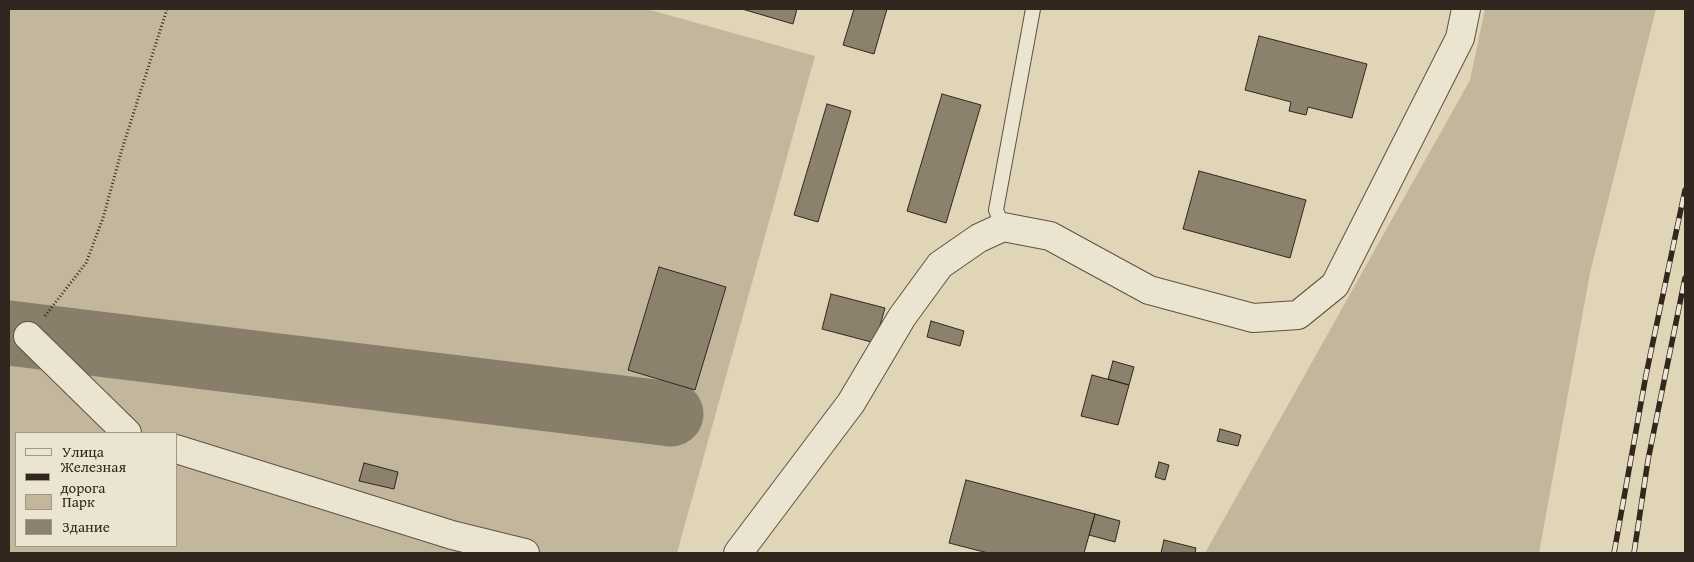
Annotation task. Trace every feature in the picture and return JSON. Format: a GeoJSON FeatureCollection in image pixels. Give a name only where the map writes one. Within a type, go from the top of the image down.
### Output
{"type":"FeatureCollection","features":[{"type":"Feature","properties":{"kind":"street"},"geometry":{"type":"LineString","coordinates":[[738,553],[852,403],[902,317],[940,266],[979,238],[1003,227],[1050,236],[1149,290],[1253,318],[1298,315],[1335,285],[1460,38],[1466,9]]}},
{"type":"Feature","properties":{"kind":"street"},"geometry":{"type":"LineString","coordinates":[[28,336],[126,432]]}},
{"type":"Feature","properties":{"kind":"street"},"geometry":{"type":"LineString","coordinates":[[178,450],[452,535],[525,553]]}},
{"type":"Feature","properties":{"kind":"lane"},"geometry":{"type":"LineString","coordinates":[[1003,227],[996,210],[1032,9]]}},
{"type":"Feature","properties":{"kind":"path"},"geometry":{"type":"LineString","coordinates":[[28,336],[55,305],[86,264],[104,218],[122,149],[167,9]]}},
{"type":"Feature","properties":{"kind":"green space"},"geometry":{"type":"Polygon","coordinates":[[[9,9],[647,9],[815,56],[677,553],[9,553],[9,9]]]}},
{"type":"Feature","properties":{"kind":"green space"},"geometry":{"type":"Polygon","coordinates":[[[1485,9],[1656,9],[1590,273],[1539,553],[1205,553],[1470,80],[1485,9]]]}},
{"type":"Feature","properties":{"kind":"building"},"geometry":{"type":"Polygon","coordinates":[[[742,9],[797,9],[793,24],[742,9]]]}},
{"type":"Feature","properties":{"kind":"building"},"geometry":{"type":"Polygon","coordinates":[[[854,9],[887,9],[874,54],[843,45],[854,9]]]}},
{"type":"Feature","properties":{"kind":"building"},"geometry":{"type":"Polygon","coordinates":[[[1259,36],[1367,64],[1352,118],[1308,107],[1306,115],[1289,111],[1291,102],[1245,90],[1259,36]]]}},
{"type":"Feature","properties":{"kind":"building"},"geometry":{"type":"Polygon","coordinates":[[[942,94],[981,105],[946,223],[907,211],[942,94]]]}},
{"type":"Feature","properties":{"kind":"building"},"geometry":{"type":"Polygon","coordinates":[[[827,104],[851,111],[818,222],[794,215],[827,104]]]}},
{"type":"Feature","properties":{"kind":"building"},"geometry":{"type":"Polygon","coordinates":[[[1199,171],[1306,200],[1290,258],[1183,229],[1199,171]]]}},
{"type":"Feature","properties":{"kind":"building"},"geometry":{"type":"Polygon","coordinates":[[[659,267],[726,287],[695,390],[628,370],[659,267]]]}},
{"type":"Feature","properties":{"kind":"building"},"geometry":{"type":"Polygon","coordinates":[[[831,294],[885,308],[875,343],[822,329],[831,294]]]}},
{"type":"Feature","properties":{"kind":"building"},"geometry":{"type":"Polygon","coordinates":[[[931,321],[964,331],[960,346],[927,337],[931,321]]]}},
{"type":"Feature","properties":{"kind":"building"},"geometry":{"type":"Polygon","coordinates":[[[1113,361],[1134,367],[1129,385],[1108,379],[1113,361]]]}},
{"type":"Feature","properties":{"kind":"building"},"geometry":{"type":"Polygon","coordinates":[[[1092,375],[1129,385],[1118,425],[1081,416],[1092,375]]]}},
{"type":"Feature","properties":{"kind":"building"},"geometry":{"type":"Polygon","coordinates":[[[1220,429],[1241,435],[1238,446],[1217,441],[1220,429]]]}},
{"type":"Feature","properties":{"kind":"building"},"geometry":{"type":"Polygon","coordinates":[[[1159,462],[1169,465],[1165,480],[1155,477],[1159,462]]]}},
{"type":"Feature","properties":{"kind":"building"},"geometry":{"type":"Polygon","coordinates":[[[364,463],[398,472],[394,489],[359,481],[364,463]]]}},
{"type":"Feature","properties":{"kind":"building"},"geometry":{"type":"Polygon","coordinates":[[[966,480],[1095,514],[1084,553],[988,553],[949,543],[966,480]]]}},
{"type":"Feature","properties":{"kind":"building"},"geometry":{"type":"Polygon","coordinates":[[[1095,514],[1120,521],[1115,542],[1089,535],[1095,514]]]}},
{"type":"Feature","properties":{"kind":"building"},"geometry":{"type":"Polygon","coordinates":[[[1164,540],[1196,548],[1195,553],[1161,553],[1164,540]]]}},
{"type":"Feature","properties":{"kind":"taxiway"},"geometry":{"type":"LineString","coordinates":[[9,333],[671,414]]}},
{"type":"Feature","properties":{"kind":"railway"},"geometry":{"type":"LineString","coordinates":[[1614,553],[1646,375],[1685,190]]}},
{"type":"Feature","properties":{"kind":"railway"},"geometry":{"type":"LineString","coordinates":[[1634,553],[1648,460],[1685,278]]}}]}
